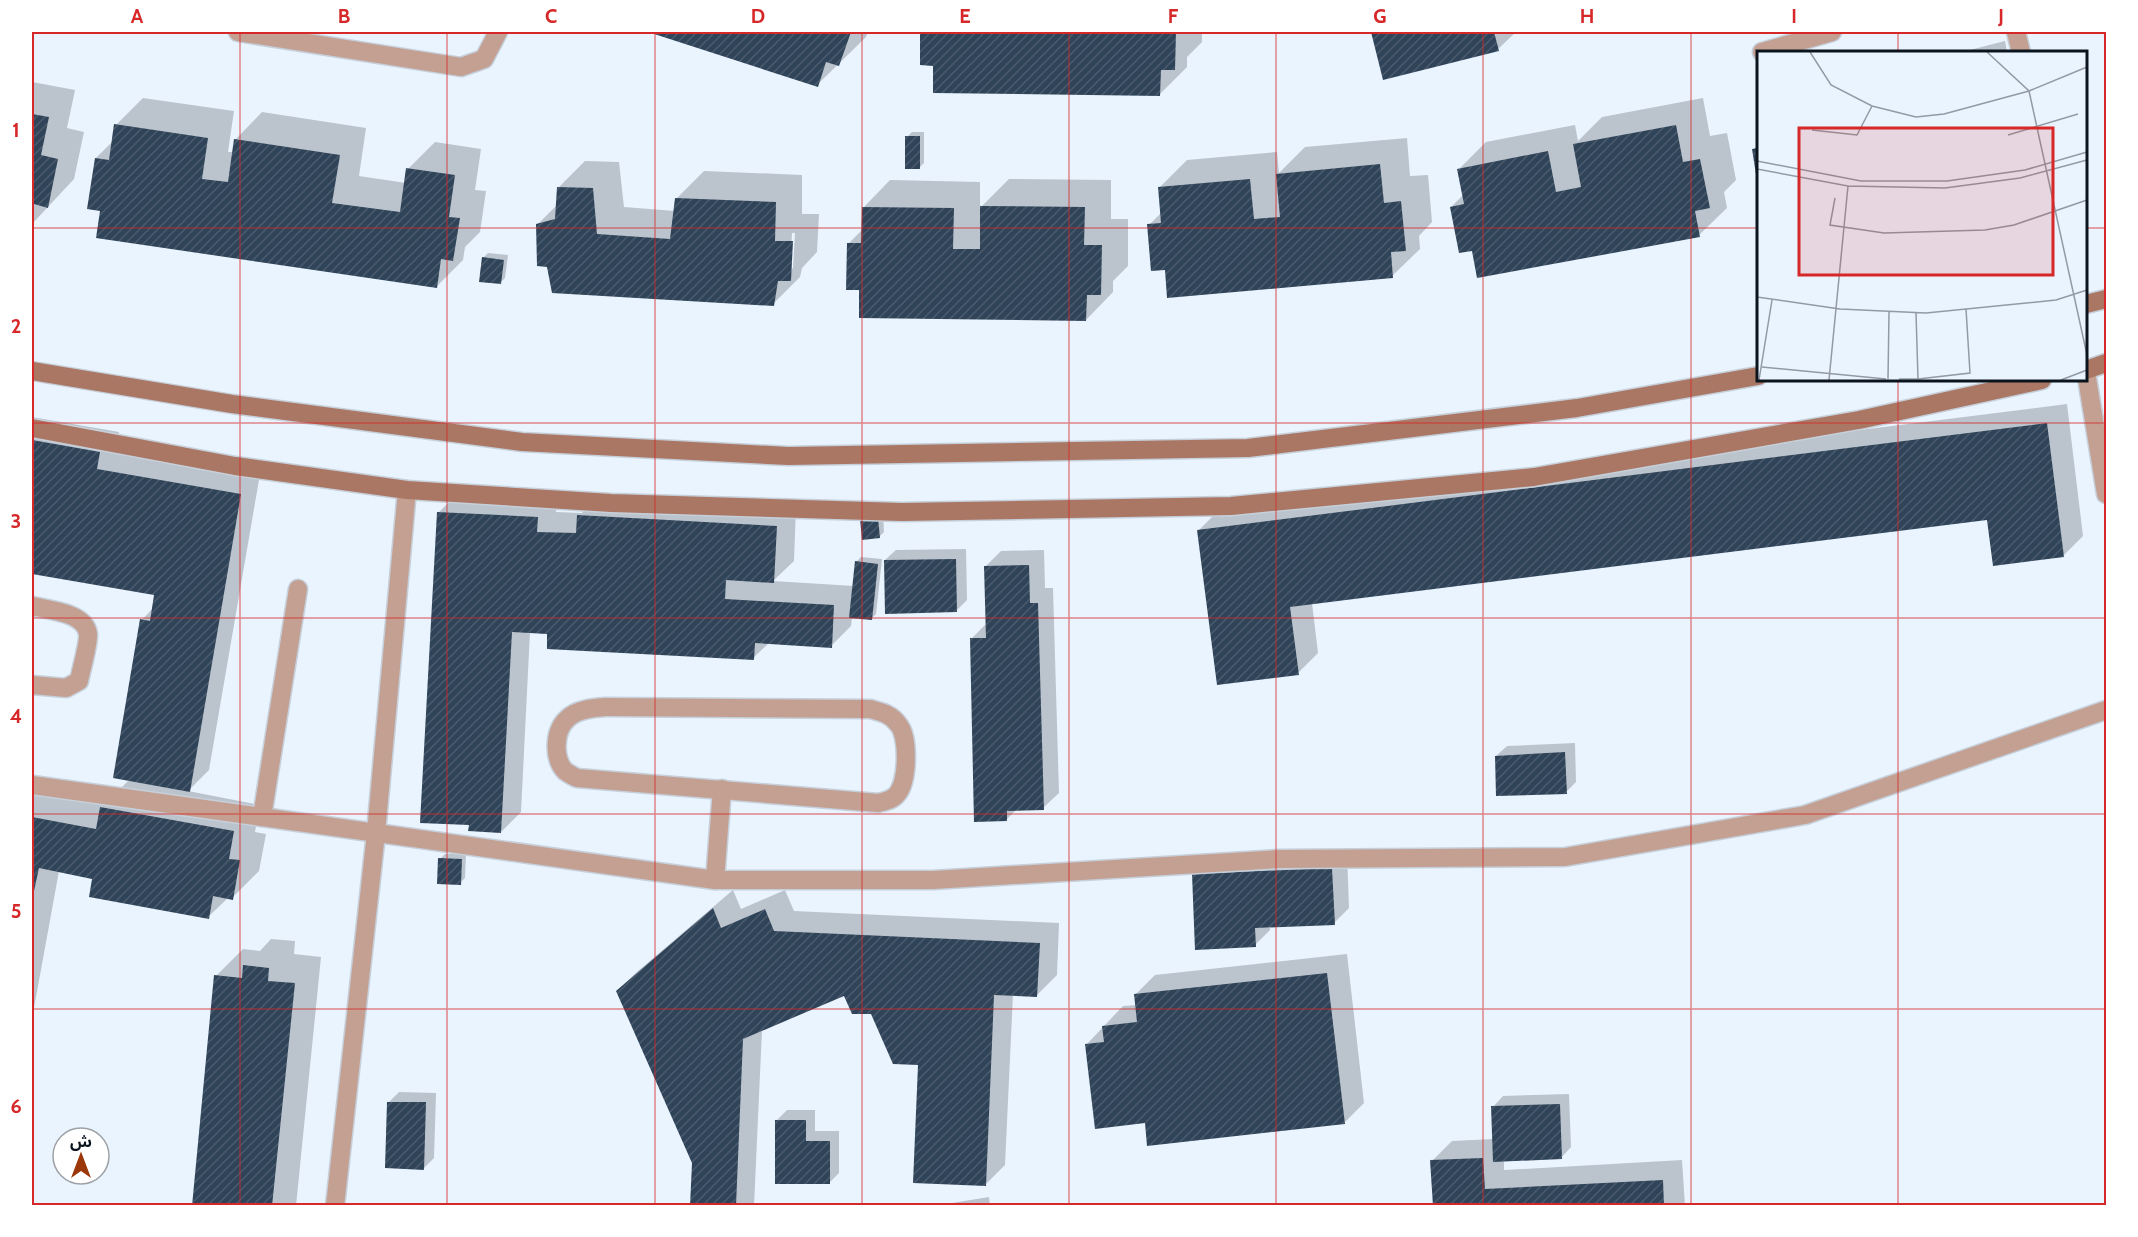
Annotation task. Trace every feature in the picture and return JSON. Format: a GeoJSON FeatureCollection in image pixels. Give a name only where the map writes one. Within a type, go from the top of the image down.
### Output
{"type":"FeatureCollection","features":[{"type":"Feature","properties":{"kind":"main road"},"geometry":{"type":"LineString","coordinates":[[2087,304],[2106,299]]}},
{"type":"Feature","properties":{"kind":"main road"},"geometry":{"type":"LineString","coordinates":[[2087,370],[2106,363]]}},
{"type":"Feature","properties":{"kind":"main road"},"geometry":{"type":"LineString","coordinates":[[32,371],[232,404],[522,442],[788,456],[1248,448],[1577,408],[1757,375]]}},
{"type":"Feature","properties":{"kind":"main road"},"geometry":{"type":"LineString","coordinates":[[32,428],[235,466],[407,490],[611,503],[902,512],[1231,506],[1534,477],[1859,420],[2037,381]]}},
{"type":"Feature","properties":{"kind":"street"},"geometry":{"type":"LineString","coordinates":[[238,32],[461,67],[484,59],[498,32]]}},
{"type":"Feature","properties":{"kind":"street"},"geometry":{"type":"LineString","coordinates":[[1765,51],[1832,32]]}},
{"type":"Feature","properties":{"kind":"street"},"geometry":{"type":"LineString","coordinates":[[2016,32],[2021,51]]}},
{"type":"Feature","properties":{"kind":"street"},"geometry":{"type":"LineString","coordinates":[[2087,381],[2106,494]]}},
{"type":"Feature","properties":{"kind":"street"},"geometry":{"type":"LineString","coordinates":[[335,1206],[376,833],[407,490]]}},
{"type":"Feature","properties":{"kind":"street"},"geometry":{"type":"LineString","coordinates":[[262,817],[298,589]]}},
{"type":"Feature","properties":{"kind":"street"},"geometry":{"type":"LineString","coordinates":[[32,606],[68,614],[83,622],[88,634],[79,681],[66,688],[32,685]]}},
{"type":"Feature","properties":{"kind":"street"},"geometry":{"type":"LineString","coordinates":[[607,707],[870,709],[889,714],[900,725],[906,743],[903,782],[898,793],[889,801],[878,803],[722,789],[577,778],[566,772],[560,762],[557,749],[559,731],[567,718],[588,709],[607,707]]}},
{"type":"Feature","properties":{"kind":"street"},"geometry":{"type":"LineString","coordinates":[[32,785],[715,880],[933,880],[1279,859],[1565,857],[1805,815],[2106,710]]}},
{"type":"Feature","properties":{"kind":"street"},"geometry":{"type":"LineString","coordinates":[[715,880],[722,789]]}},
{"type":"Feature","properties":{"kind":"building"},"geometry":{"type":"Polygon","coordinates":[[[648,32],[851,32],[839,66],[826,62],[818,87],[648,32]]]}},
{"type":"Feature","properties":{"kind":"building"},"geometry":{"type":"Polygon","coordinates":[[[920,32],[1176,32],[1175,70],[1161,70],[1160,96],[933,93],[933,66],[920,65],[920,32]]]}},
{"type":"Feature","properties":{"kind":"building"},"geometry":{"type":"Polygon","coordinates":[[[1371,32],[1494,32],[1499,51],[1383,80],[1371,32]]]}},
{"type":"Feature","properties":{"kind":"building"},"geometry":{"type":"Polygon","coordinates":[[[32,114],[49,117],[41,155],[58,159],[48,208],[34,204],[32,210],[32,114]]]}},
{"type":"Feature","properties":{"kind":"building"},"geometry":{"type":"Polygon","coordinates":[[[114,124],[208,138],[202,179],[228,182],[234,139],[340,155],[332,203],[400,212],[406,168],[455,175],[449,217],[460,218],[453,261],[441,259],[437,288],[96,238],[100,211],[87,209],[95,158],[109,160],[114,124]]]}},
{"type":"Feature","properties":{"kind":"building"},"geometry":{"type":"Polygon","coordinates":[[[1676,125],[1683,162],[1700,159],[1710,208],[1695,211],[1700,237],[1477,278],[1472,251],[1459,253],[1450,207],[1464,204],[1457,169],[1548,151],[1556,192],[1581,187],[1573,144],[1676,125]]]}},
{"type":"Feature","properties":{"kind":"building"},"geometry":{"type":"Polygon","coordinates":[[[905,136],[920,136],[920,169],[905,169],[905,136]]]}},
{"type":"Feature","properties":{"kind":"building"},"geometry":{"type":"Polygon","coordinates":[[[1757,148],[1757,181],[1752,149],[1757,148]]]}},
{"type":"Feature","properties":{"kind":"building"},"geometry":{"type":"Polygon","coordinates":[[[1380,164],[1384,203],[1401,201],[1406,251],[1391,252],[1393,278],[1167,298],[1165,270],[1151,271],[1147,224],[1161,223],[1158,187],[1250,179],[1254,219],[1280,217],[1276,174],[1380,164]]]}},
{"type":"Feature","properties":{"kind":"building"},"geometry":{"type":"Polygon","coordinates":[[[557,187],[593,188],[597,234],[670,239],[675,198],[776,202],[775,241],[793,241],[791,281],[778,281],[774,306],[552,293],[547,267],[537,266],[536,224],[555,219],[557,187]]]}},
{"type":"Feature","properties":{"kind":"building"},"geometry":{"type":"Polygon","coordinates":[[[980,206],[1085,207],[1084,245],[1102,245],[1101,295],[1087,295],[1086,321],[859,318],[859,290],[846,290],[847,243],[861,243],[862,207],[954,208],[953,249],[980,249],[980,206]]]}},
{"type":"Feature","properties":{"kind":"building"},"geometry":{"type":"Polygon","coordinates":[[[482,257],[504,260],[501,284],[479,282],[482,257]]]}},
{"type":"Feature","properties":{"kind":"building"},"geometry":{"type":"Polygon","coordinates":[[[2047,423],[2064,557],[1993,566],[1987,520],[1290,607],[1299,675],[1217,685],[1197,530],[2047,423]]]}},
{"type":"Feature","properties":{"kind":"building"},"geometry":{"type":"Polygon","coordinates":[[[32,440],[100,452],[97,469],[241,494],[190,792],[113,778],[140,619],[150,621],[154,595],[32,574],[32,440]]]}},
{"type":"Feature","properties":{"kind":"building"},"geometry":{"type":"Polygon","coordinates":[[[437,512],[538,517],[537,532],[576,533],[577,515],[777,526],[774,583],[726,580],[725,599],[834,605],[832,648],[755,643],[754,660],[547,649],[547,634],[512,632],[501,833],[468,831],[469,825],[420,823],[437,512]]]}},
{"type":"Feature","properties":{"kind":"building"},"geometry":{"type":"Polygon","coordinates":[[[878,518],[880,538],[862,540],[860,519],[878,518]]]}},
{"type":"Feature","properties":{"kind":"building"},"geometry":{"type":"Polygon","coordinates":[[[956,559],[957,612],[885,614],[884,560],[956,559]]]}},
{"type":"Feature","properties":{"kind":"building"},"geometry":{"type":"Polygon","coordinates":[[[855,561],[878,564],[872,620],[849,618],[855,561]]]}},
{"type":"Feature","properties":{"kind":"building"},"geometry":{"type":"Polygon","coordinates":[[[1029,565],[1030,603],[1038,603],[1044,810],[1007,811],[1007,821],[974,822],[970,638],[986,638],[984,566],[1029,565]]]}},
{"type":"Feature","properties":{"kind":"building"},"geometry":{"type":"Polygon","coordinates":[[[1565,752],[1567,794],[1496,796],[1495,756],[1565,752]]]}},
{"type":"Feature","properties":{"kind":"building"},"geometry":{"type":"Polygon","coordinates":[[[100,807],[234,831],[229,859],[240,860],[233,900],[213,896],[209,919],[89,897],[92,879],[39,868],[32,900],[32,817],[96,829],[100,807]]]}},
{"type":"Feature","properties":{"kind":"building"},"geometry":{"type":"Polygon","coordinates":[[[438,858],[462,859],[461,885],[437,884],[438,858]]]}},
{"type":"Feature","properties":{"kind":"building"},"geometry":{"type":"Polygon","coordinates":[[[1332,868],[1335,925],[1255,928],[1256,947],[1195,950],[1192,874],[1332,868]]]}},
{"type":"Feature","properties":{"kind":"building"},"geometry":{"type":"Polygon","coordinates":[[[713,908],[721,928],[765,909],[774,931],[1040,943],[1037,997],[994,995],[986,1186],[913,1183],[918,1065],[893,1064],[871,1014],[852,1014],[844,996],[743,1039],[736,1206],[690,1206],[692,1163],[616,991],[713,908]]]}},
{"type":"Feature","properties":{"kind":"building"},"geometry":{"type":"Polygon","coordinates":[[[243,965],[269,968],[268,981],[295,983],[272,1206],[192,1206],[214,975],[242,978],[243,965]]]}},
{"type":"Feature","properties":{"kind":"building"},"geometry":{"type":"Polygon","coordinates":[[[1327,973],[1345,1124],[1147,1146],[1145,1123],[1095,1129],[1085,1044],[1104,1042],[1102,1026],[1137,1022],[1134,994],[1327,973]]]}},
{"type":"Feature","properties":{"kind":"building"},"geometry":{"type":"Polygon","coordinates":[[[387,1102],[426,1102],[424,1170],[385,1168],[387,1102]]]}},
{"type":"Feature","properties":{"kind":"building"},"geometry":{"type":"Polygon","coordinates":[[[1560,1104],[1562,1159],[1493,1162],[1491,1106],[1560,1104]]]}},
{"type":"Feature","properties":{"kind":"building"},"geometry":{"type":"Polygon","coordinates":[[[775,1120],[806,1120],[806,1141],[830,1141],[830,1184],[775,1184],[775,1120]]]}},
{"type":"Feature","properties":{"kind":"building"},"geometry":{"type":"Polygon","coordinates":[[[1483,1158],[1485,1189],[1663,1180],[1664,1206],[1433,1206],[1430,1160],[1483,1158]]]}}]}
